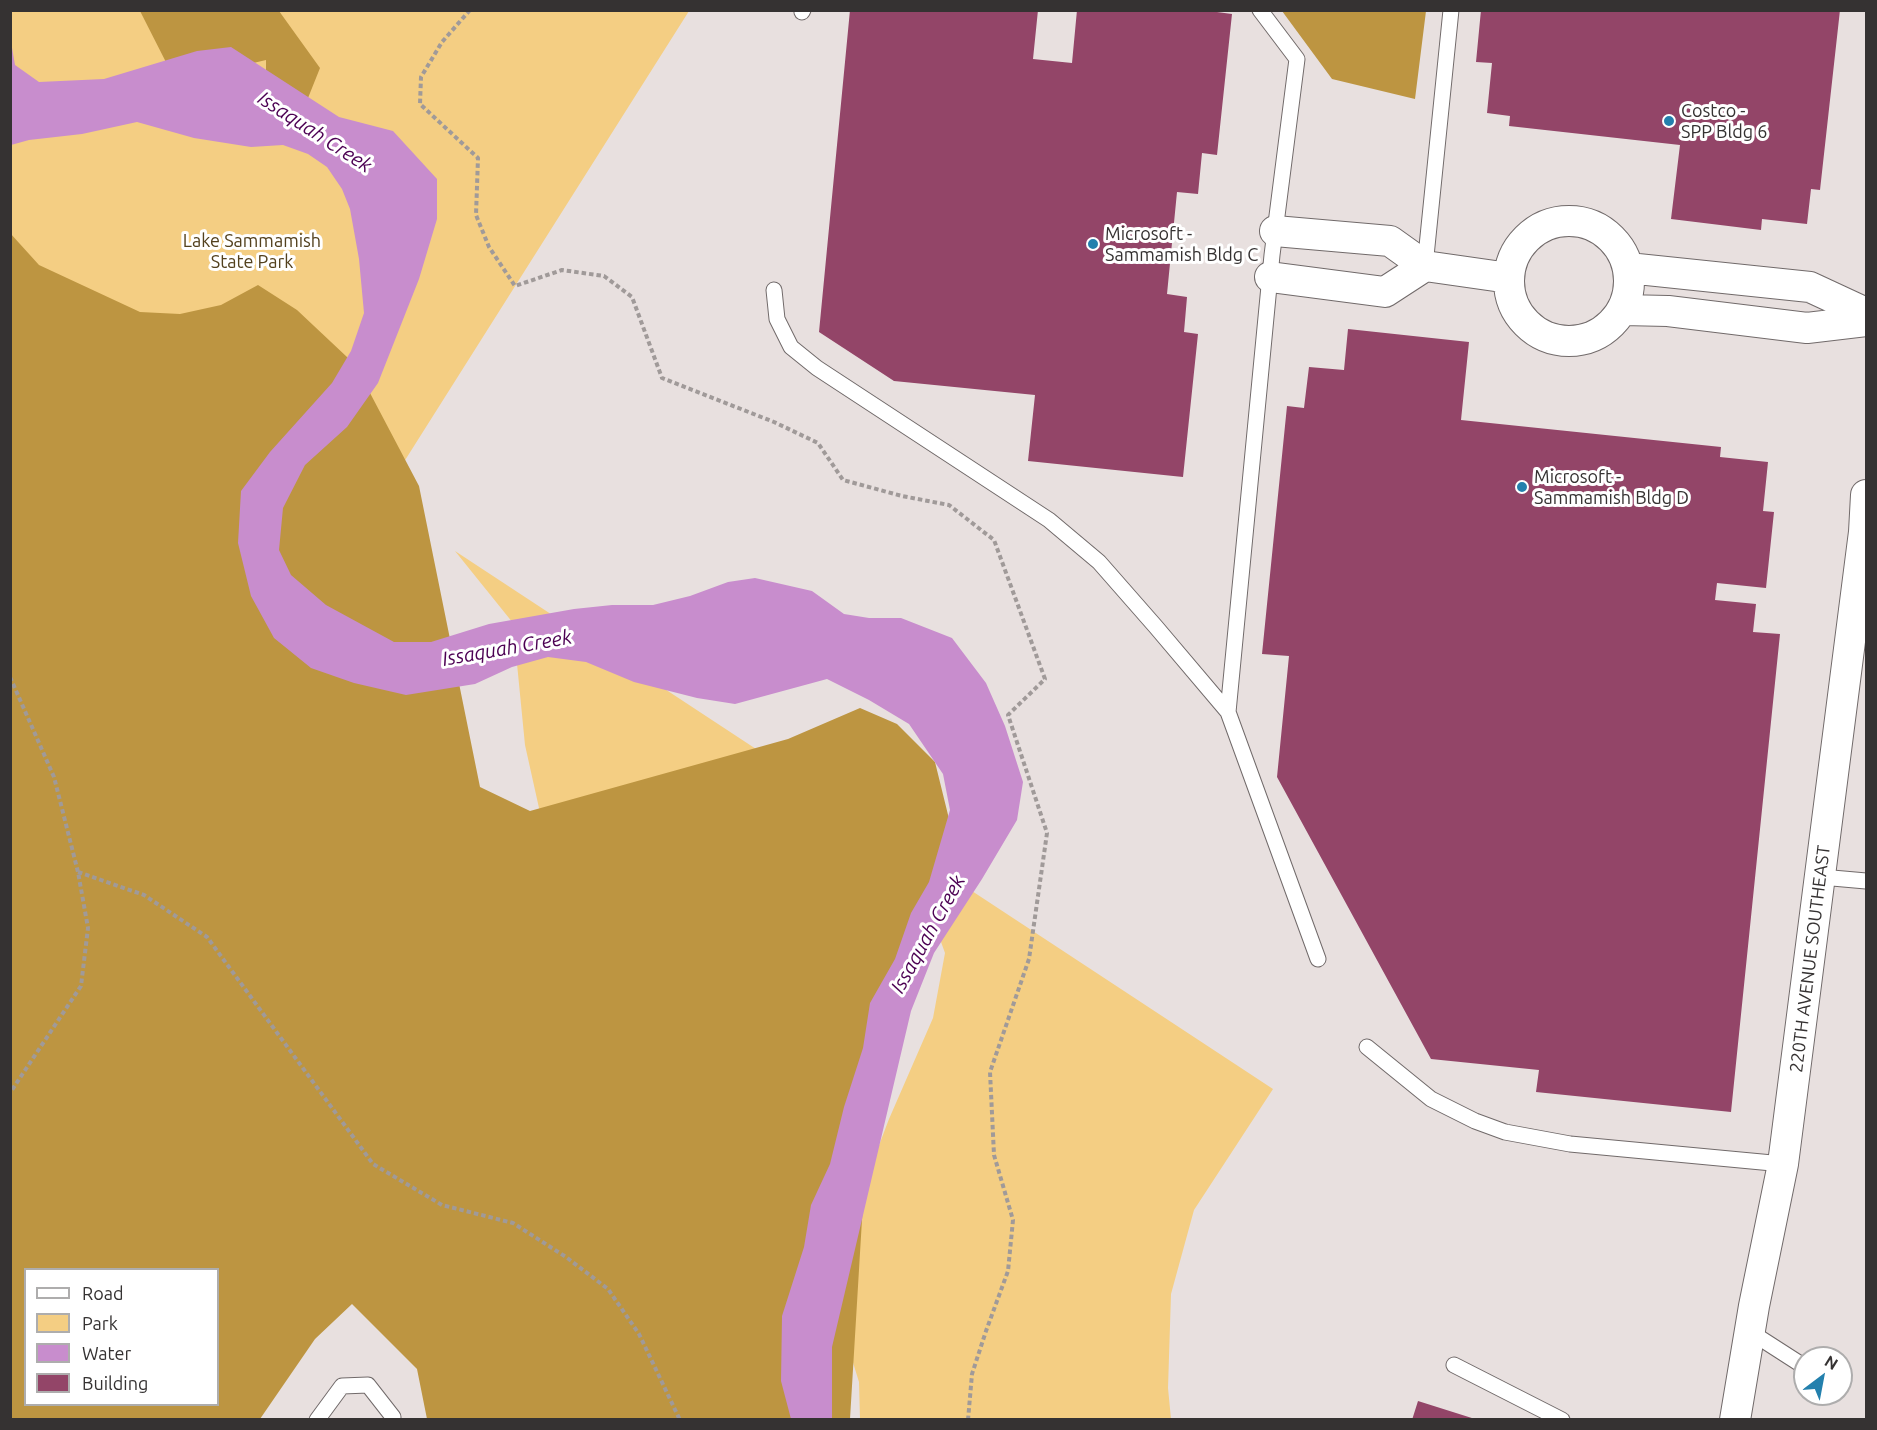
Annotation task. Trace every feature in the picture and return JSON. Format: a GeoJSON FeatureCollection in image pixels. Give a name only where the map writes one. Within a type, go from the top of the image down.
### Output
{"type":"FeatureCollection","features":[{"type":"Feature","properties":{"kind":"street"},"geometry":{"type":"LineString","coordinates":[[1574,221],[1593,225],[1609,235],[1622,250],[1628,268],[1630,283],[1623,310],[1610,327],[1593,337],[1573,342],[1553,340],[1535,331],[1520,317],[1511,298],[1509,278],[1512,260],[1522,243],[1537,230],[1554,222],[1574,221]]}},
{"type":"Feature","properties":{"kind":"street"},"geometry":{"type":"LineString","coordinates":[[1275,231],[1390,241],[1425,266],[1509,278]]}},
{"type":"Feature","properties":{"kind":"street"},"geometry":{"type":"LineString","coordinates":[[1270,277],[1384,292],[1425,266]]}},
{"type":"Feature","properties":{"kind":"street"},"geometry":{"type":"LineString","coordinates":[[1628,268],[1810,287],[1866,313]]}},
{"type":"Feature","properties":{"kind":"street"},"geometry":{"type":"LineString","coordinates":[[1623,310],[1668,311],[1807,328],[1866,321]]}},
{"type":"Feature","properties":{"kind":"street","name":"220TH AVENUE SOUTHEAST"},"geometry":{"type":"LineString","coordinates":[[1735,1419],[1749,1331],[1783,1164],[1865,532],[1866,495]]}},
{"type":"Feature","properties":{"kind":"lane"},"geometry":{"type":"LineString","coordinates":[[1228,712],[1270,277],[1297,59],[1260,10]]}},
{"type":"Feature","properties":{"kind":"lane"},"geometry":{"type":"LineString","coordinates":[[1425,266],[1450,10]]}},
{"type":"Feature","properties":{"kind":"lane"},"geometry":{"type":"LineString","coordinates":[[774,290],[777,319],[791,347],[817,368],[1049,520],[1091,555],[1142,610],[1228,712],[1318,959]]}},
{"type":"Feature","properties":{"kind":"lane"},"geometry":{"type":"LineString","coordinates":[[1821,877],[1866,881]]}},
{"type":"Feature","properties":{"kind":"lane"},"geometry":{"type":"LineString","coordinates":[[1367,1047],[1431,1099],[1475,1121],[1505,1132],[1570,1144],[1783,1164]]}},
{"type":"Feature","properties":{"kind":"lane"},"geometry":{"type":"LineString","coordinates":[[1749,1331],[1793,1359]]}},
{"type":"Feature","properties":{"kind":"lane"},"geometry":{"type":"LineString","coordinates":[[1454,1365],[1562,1419]]}},
{"type":"Feature","properties":{"kind":"lane"},"geometry":{"type":"LineString","coordinates":[[317,1419],[342,1386],[368,1385],[393,1417]]}},
{"type":"Feature","properties":{"kind":"path"},"geometry":{"type":"LineString","coordinates":[[470,10],[442,42],[421,77],[420,104],[478,158],[477,215],[489,247],[515,286],[562,270],[604,276],[632,297],[662,378],[774,422],[818,443],[843,480],[902,496],[949,505],[994,540],[1045,679],[1008,715],[1047,833],[1029,959],[990,1071],[994,1155],[1013,1221],[1008,1270],[972,1374],[968,1419]]}},
{"type":"Feature","properties":{"kind":"path"},"geometry":{"type":"LineString","coordinates":[[10,677],[54,777],[78,872],[88,928],[81,986],[10,1093]]}},
{"type":"Feature","properties":{"kind":"path"},"geometry":{"type":"LineString","coordinates":[[78,872],[144,895],[207,937],[373,1164],[442,1205],[513,1223],[566,1257],[608,1289],[639,1334],[680,1419]]}},
{"type":"Feature","properties":{"kind":"green space","name":"Lake Sammamish State Park"},"geometry":{"type":"Polygon","coordinates":[[[11,11],[689,11],[402,465],[11,1041],[11,11]]]}},
{"type":"Feature","properties":{"kind":"green space"},"geometry":{"type":"Polygon","coordinates":[[[455,551],[1273,1089],[1194,1210],[1171,1294],[1168,1388],[1171,1419],[860,1419],[859,1382],[839,1317],[854,1211],[889,1119],[933,1018],[945,953],[927,903],[541,817],[525,745],[513,623],[455,551]]]}},
{"type":"Feature","properties":{"kind":"shaded area"},"geometry":{"type":"Polygon","coordinates":[[[140,11],[279,11],[320,68],[306,103],[266,89],[266,60],[228,69],[172,74],[140,11]]]}},
{"type":"Feature","properties":{"kind":"shaded area"},"geometry":{"type":"Polygon","coordinates":[[[1282,11],[1426,11],[1415,99],[1332,79],[1282,11]]]}},
{"type":"Feature","properties":{"kind":"shaded area"},"geometry":{"type":"Polygon","coordinates":[[[10,233],[39,265],[140,312],[180,314],[221,305],[258,285],[297,310],[347,357],[360,374],[419,486],[480,787],[530,811],[788,739],[860,708],[897,724],[935,762],[951,827],[868,1120],[850,1419],[427,1419],[417,1369],[352,1304],[315,1339],[260,1419],[11,1419],[10,233]]]}},
{"type":"Feature","properties":{"kind":"water","name":"Issaquah Creek"},"geometry":{"type":"Polygon","coordinates":[[[11,42],[15,65],[39,82],[104,79],[197,51],[231,47],[339,117],[393,131],[437,179],[437,219],[419,279],[378,383],[347,427],[305,465],[283,508],[279,550],[291,575],[326,605],[394,642],[431,642],[489,624],[574,609],[612,605],[653,605],[690,596],[728,582],[755,578],[812,591],[844,614],[869,618],[901,618],[952,638],[986,683],[1005,726],[1023,782],[1017,820],[934,953],[911,1011],[832,1347],[832,1419],[791,1419],[781,1381],[782,1316],[804,1247],[811,1205],[830,1164],[844,1107],[863,1048],[870,1003],[895,959],[911,913],[929,882],[950,810],[943,774],[909,724],[827,679],[735,704],[697,698],[634,682],[586,662],[548,657],[512,667],[475,684],[406,695],[354,683],[311,668],[274,638],[251,596],[238,543],[241,491],[270,452],[332,383],[351,351],[364,313],[359,259],[350,209],[342,189],[327,167],[308,154],[283,145],[251,147],[194,138],[137,122],[82,134],[29,140],[11,145],[11,42]]]}},
{"type":"Feature","properties":{"kind":"building"},"geometry":{"type":"Polygon","coordinates":[[[850,10],[1038,10],[1033,59],[1072,63],[1077,10],[1202,10],[1232,14],[1217,155],[1202,153],[1198,194],[1177,192],[1167,294],[1187,297],[1184,332],[1198,334],[1183,477],[1028,461],[1035,395],[894,381],[819,332],[850,10]]]}},
{"type":"Feature","properties":{"kind":"building","name":"Costco - SPP Bldg 6"},"geometry":{"type":"Polygon","coordinates":[[[1481,10],[1840,10],[1820,190],[1811,189],[1807,224],[1762,219],[1761,230],[1671,219],[1680,145],[1509,126],[1510,116],[1487,113],[1492,63],[1476,62],[1481,10]]]}},
{"type":"Feature","properties":{"kind":"building"},"geometry":{"type":"Polygon","coordinates":[[[1348,329],[1469,342],[1461,420],[1721,447],[1720,457],[1768,462],[1763,511],[1774,512],[1766,588],[1717,583],[1715,600],[1756,604],[1753,632],[1780,634],[1731,1112],[1536,1092],[1539,1070],[1431,1059],[1277,777],[1289,656],[1262,654],[1287,406],[1304,408],[1309,367],[1344,370],[1348,329]]]}},
{"type":"Feature","properties":{"kind":"building"},"geometry":{"type":"Polygon","coordinates":[[[1418,1401],[1475,1419],[1475,1420],[1412,1420],[1418,1401]]]}},
{"type":"Feature","properties":{"kind":"place","name":"Costco - SPP Bldg 6"},"geometry":{"type":"Point","coordinates":[1669,121]}},
{"type":"Feature","properties":{"kind":"place","name":"Microsoft - Sammamish Bldg C"},"geometry":{"type":"Point","coordinates":[1093,244]}},
{"type":"Feature","properties":{"kind":"place","name":"Microsoft - Sammamish Bldg D"},"geometry":{"type":"Point","coordinates":[1522,487]}}]}
